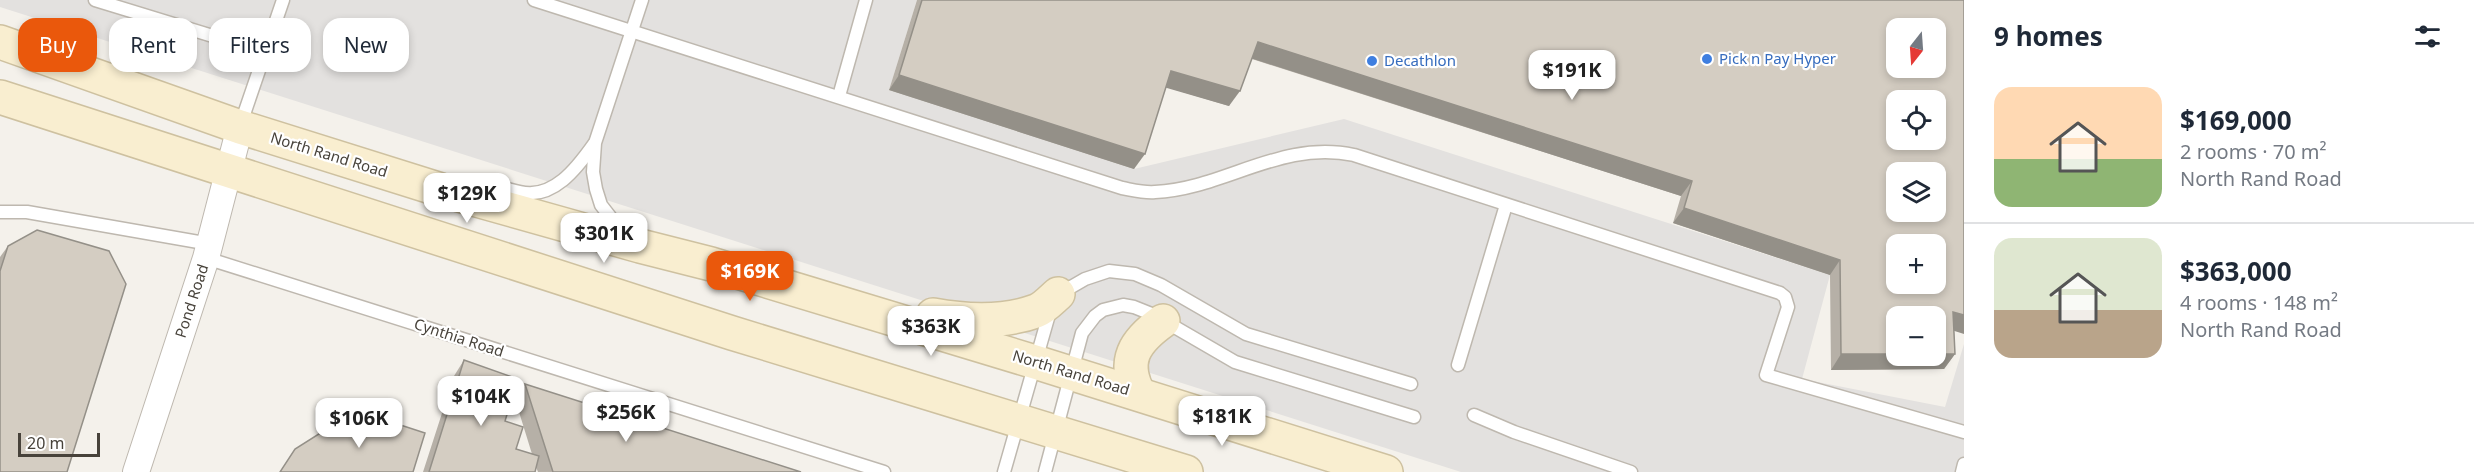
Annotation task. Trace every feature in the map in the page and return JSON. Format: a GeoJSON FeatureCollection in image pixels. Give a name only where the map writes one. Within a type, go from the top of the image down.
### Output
{"type":"FeatureCollection","features":[{"type":"Feature","properties":{"kind":"main road"},"geometry":{"type":"LineString","coordinates":[[0,19],[10,45]]}},
{"type":"Feature","properties":{"kind":"main road","name":"North Rand Road"},"geometry":{"type":"LineString","coordinates":[[10,45],[240,127],[441,190],[711,264],[1139,394],[1386,472]]}},
{"type":"Feature","properties":{"kind":"main road"},"geometry":{"type":"LineString","coordinates":[[0,97],[732,333],[1186,472]]}},
{"type":"Feature","properties":{"kind":"main road"},"geometry":{"type":"LineString","coordinates":[[804,293],[962,320],[1003,319],[1038,310],[1058,294]]}},
{"type":"Feature","properties":{"kind":"main road"},"geometry":{"type":"LineString","coordinates":[[1139,394],[1130,378],[1134,351],[1139,341],[1163,321]]}},
{"type":"Feature","properties":{"kind":"street","name":"Pond Road"},"geometry":{"type":"LineString","coordinates":[[136,472],[208,251],[240,127]]}},
{"type":"Feature","properties":{"kind":"lane"},"geometry":{"type":"LineString","coordinates":[[95,0],[209,35]]}},
{"type":"Feature","properties":{"kind":"lane"},"geometry":{"type":"LineString","coordinates":[[277,18],[283,0]]}},
{"type":"Feature","properties":{"kind":"lane"},"geometry":{"type":"LineString","coordinates":[[534,0],[1130,190],[1152,192],[1172,190],[1203,183],[1271,160],[1311,151],[1332,150],[1354,155],[1780,293],[1785,297],[1788,307],[1766,375],[1964,432]]}},
{"type":"Feature","properties":{"kind":"lane"},"geometry":{"type":"LineString","coordinates":[[640,246],[618,228],[601,205],[593,172],[595,143],[642,0]]}},
{"type":"Feature","properties":{"kind":"lane"},"geometry":{"type":"LineString","coordinates":[[839,96],[866,0]]}},
{"type":"Feature","properties":{"kind":"lane"},"geometry":{"type":"LineString","coordinates":[[240,127],[258,72]]}},
{"type":"Feature","properties":{"kind":"lane"},"geometry":{"type":"LineString","coordinates":[[441,190],[480,182],[533,194],[563,181],[577,168],[595,143]]}},
{"type":"Feature","properties":{"kind":"lane"},"geometry":{"type":"LineString","coordinates":[[1458,365],[1506,205]]}},
{"type":"Feature","properties":{"kind":"lane","name":"Cynthia Road"},"geometry":{"type":"LineString","coordinates":[[0,212],[27,212],[208,251],[885,472]]}},
{"type":"Feature","properties":{"kind":"lane"},"geometry":{"type":"LineString","coordinates":[[1004,472],[1046,319],[1058,294],[1085,279],[1109,271],[1135,274],[1161,285],[1246,334],[1411,384]]}},
{"type":"Feature","properties":{"kind":"lane"},"geometry":{"type":"LineString","coordinates":[[1045,472],[1072,374],[1076,348],[1082,333],[1095,316],[1103,310],[1123,305],[1134,307],[1163,321],[1235,362],[1414,417]]}},
{"type":"Feature","properties":{"kind":"lane"},"geometry":{"type":"LineString","coordinates":[[1474,415],[1546,444],[1631,472]]}},
{"type":"Feature","properties":{"kind":"lane"},"geometry":{"type":"LineString","coordinates":[[1962,472],[1964,464]]}},
{"type":"Feature","properties":{"kind":"shaded area"},"geometry":{"type":"Polygon","coordinates":[[[0,0],[917,0],[889,90],[1134,169],[1344,119],[1830,275],[1802,379],[1945,407],[1964,344],[1964,472],[1461,472],[197,70],[197,18],[109,18],[109,42],[97,38],[97,18],[35,18],[0,7],[0,0]]]}},
{"type":"Feature","properties":{"kind":"building"},"geometry":{"type":"Polygon","coordinates":[[[922,0],[1964,0],[1964,315],[1953,312],[1955,354],[1946,354],[1946,306],[1886,306],[1886,354],[1841,354],[1840,260],[1684,208],[1692,181],[1258,42],[1240,91],[1171,71],[1145,154],[899,75],[922,0]]]}},
{"type":"Feature","properties":{"kind":"building"},"geometry":{"type":"Polygon","coordinates":[[[37,230],[109,251],[126,284],[67,472],[0,472],[0,271],[8,246],[37,230]]]}},
{"type":"Feature","properties":{"kind":"building"},"geometry":{"type":"Polygon","coordinates":[[[464,360],[518,379],[505,421],[523,427],[516,449],[539,456],[535,472],[429,472],[464,360]]]}},
{"type":"Feature","properties":{"kind":"building"},"geometry":{"type":"Polygon","coordinates":[[[525,384],[801,472],[553,472],[525,384]]]}},
{"type":"Feature","properties":{"kind":"building"},"geometry":{"type":"Polygon","coordinates":[[[379,418],[425,433],[413,472],[280,472],[295,449],[333,425],[379,418]]]}},
{"type":"Feature","properties":{"kind":"place","name":"Pick n Pay Hyper"},"geometry":{"type":"Point","coordinates":[1707,59]}},
{"type":"Feature","properties":{"kind":"place","name":"Decathlon"},"geometry":{"type":"Point","coordinates":[1372,61]}}]}
